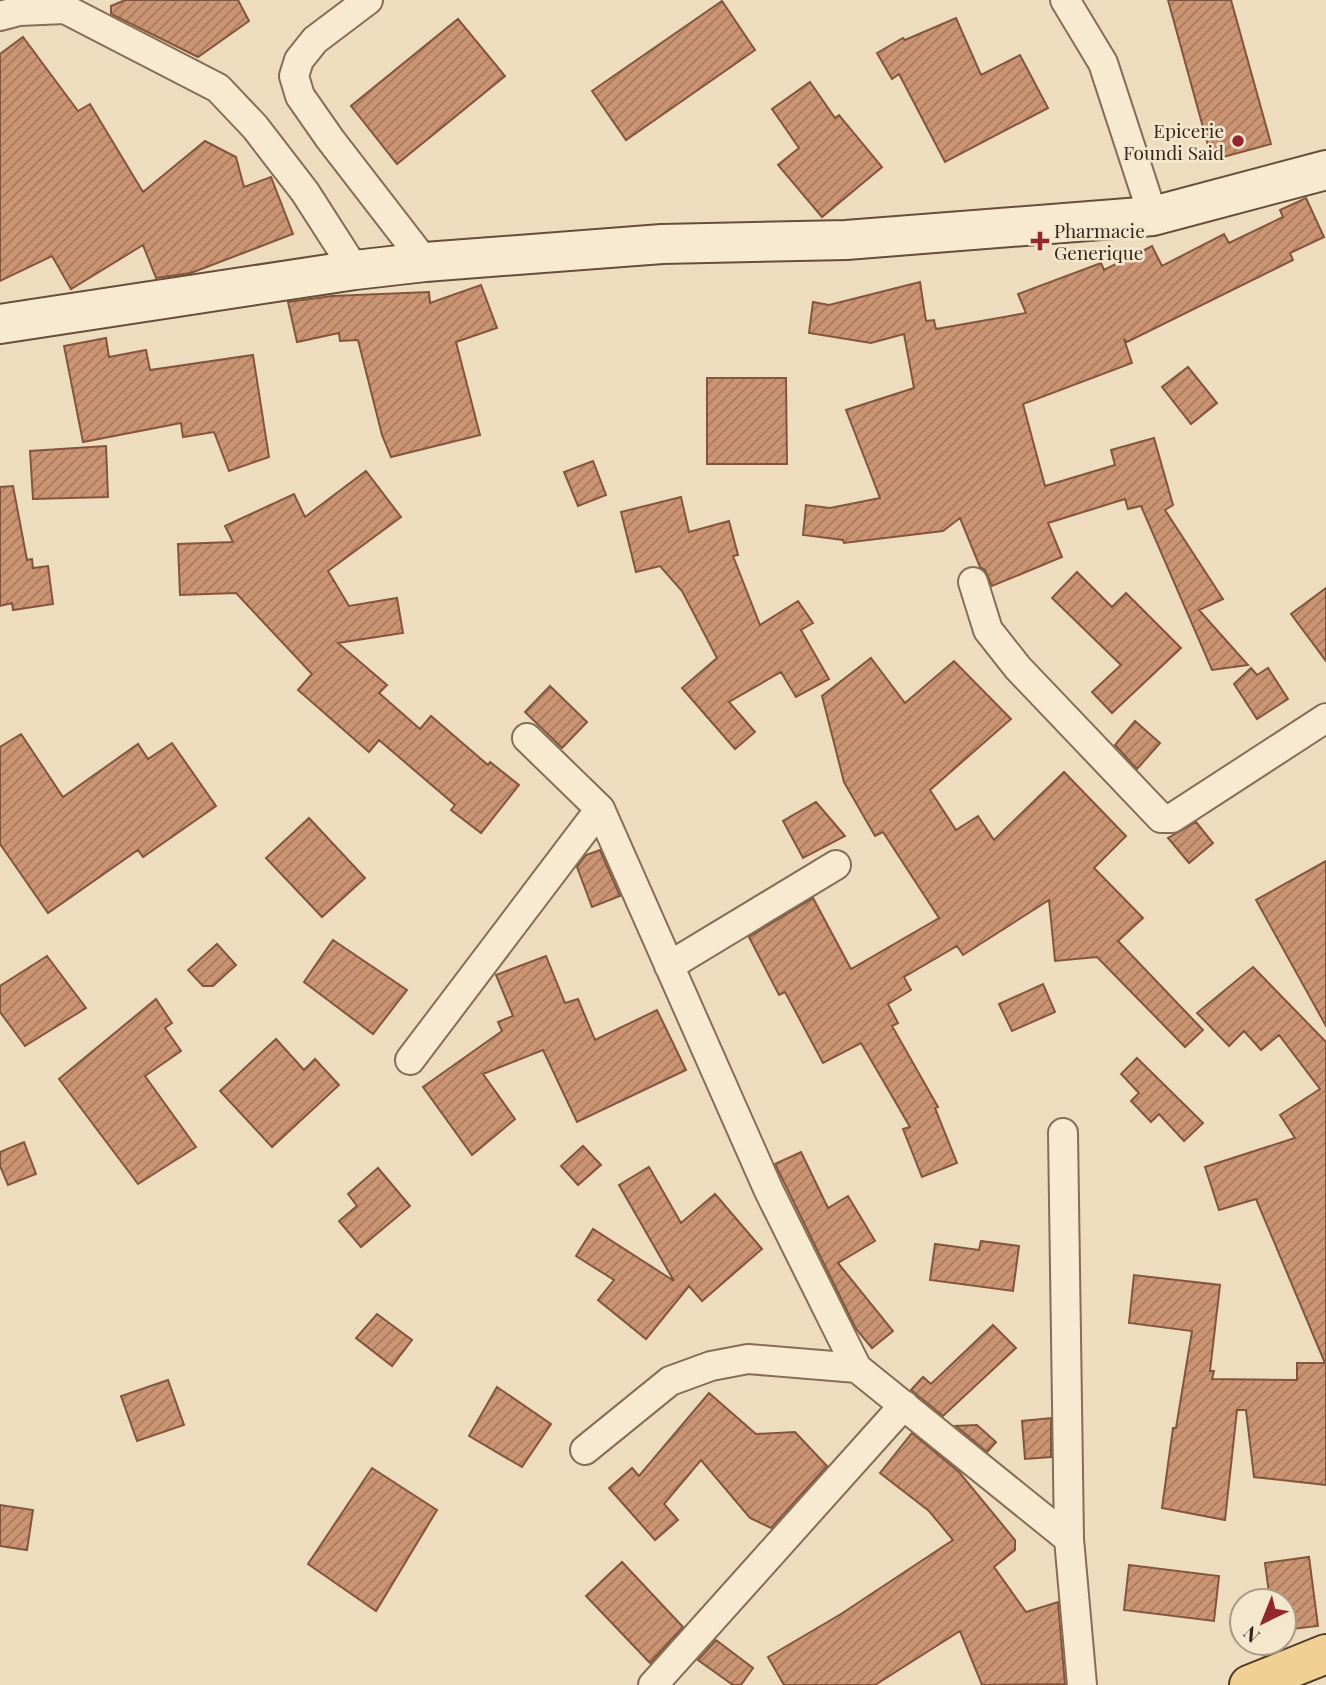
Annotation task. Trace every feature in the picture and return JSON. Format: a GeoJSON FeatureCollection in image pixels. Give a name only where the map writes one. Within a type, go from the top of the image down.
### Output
{"type":"FeatureCollection","features":[{"type":"Feature","properties":{"kind":"main road"},"geometry":{"type":"LineString","coordinates":[[0,324],[355,270],[425,262],[662,243],[846,240],[1153,216],[1326,170]]}},
{"type":"Feature","properties":{"kind":"main road"},"geometry":{"type":"LineString","coordinates":[[1249,1685],[1326,1654]]}},
{"type":"Feature","properties":{"kind":"street"},"geometry":{"type":"LineString","coordinates":[[368,0],[315,40],[299,60],[295,76],[300,96],[330,139],[425,262]]}},
{"type":"Feature","properties":{"kind":"street"},"geometry":{"type":"LineString","coordinates":[[1065,0],[1103,63],[1153,216]]}},
{"type":"Feature","properties":{"kind":"street"},"geometry":{"type":"LineString","coordinates":[[0,16],[63,5],[218,88],[255,127],[305,192],[355,270]]}},
{"type":"Feature","properties":{"kind":"street"},"geometry":{"type":"LineString","coordinates":[[973,582],[988,630],[1018,668],[1161,818],[1172,818],[1326,718]]}},
{"type":"Feature","properties":{"kind":"street"},"geometry":{"type":"LineString","coordinates":[[527,738],[600,809],[769,1191],[858,1368],[1069,1539]]}},
{"type":"Feature","properties":{"kind":"street"},"geometry":{"type":"LineString","coordinates":[[411,1060],[600,809]]}},
{"type":"Feature","properties":{"kind":"street"},"geometry":{"type":"LineString","coordinates":[[669,966],[836,865]]}},
{"type":"Feature","properties":{"kind":"street"},"geometry":{"type":"LineString","coordinates":[[1063,1133],[1069,1539],[1082,1685]]}},
{"type":"Feature","properties":{"kind":"street"},"geometry":{"type":"LineString","coordinates":[[585,1450],[670,1381],[712,1366],[748,1359],[858,1368]]}},
{"type":"Feature","properties":{"kind":"street"},"geometry":{"type":"LineString","coordinates":[[653,1685],[904,1405]]}},
{"type":"Feature","properties":{"kind":"building"},"geometry":{"type":"Polygon","coordinates":[[[125,0],[238,0],[249,21],[198,57],[111,14],[111,6],[125,0]]]}},
{"type":"Feature","properties":{"kind":"building"},"geometry":{"type":"Polygon","coordinates":[[[1168,0],[1231,0],[1271,144],[1212,160],[1168,0]]]}},
{"type":"Feature","properties":{"kind":"building"},"geometry":{"type":"Polygon","coordinates":[[[722,1],[755,50],[626,140],[592,91],[722,1]]]}},
{"type":"Feature","properties":{"kind":"building"},"geometry":{"type":"Polygon","coordinates":[[[956,18],[981,75],[1020,55],[1048,108],[945,162],[899,74],[892,79],[877,53],[903,38],[905,40],[956,18]]]}},
{"type":"Feature","properties":{"kind":"building"},"geometry":{"type":"Polygon","coordinates":[[[458,19],[505,76],[397,164],[351,106],[458,19]]]}},
{"type":"Feature","properties":{"kind":"building"},"geometry":{"type":"Polygon","coordinates":[[[23,37],[78,111],[90,104],[143,192],[205,141],[236,157],[244,187],[271,177],[293,234],[191,273],[156,278],[143,245],[71,289],[52,256],[0,281],[0,54],[23,37]]]}},
{"type":"Feature","properties":{"kind":"building"},"geometry":{"type":"Polygon","coordinates":[[[810,82],[835,118],[839,115],[882,167],[822,217],[778,165],[799,148],[772,109],[810,82]]]}},
{"type":"Feature","properties":{"kind":"building"},"geometry":{"type":"Polygon","coordinates":[[[1306,198],[1324,237],[1290,253],[1293,260],[1127,342],[1124,339],[1132,363],[1023,404],[1045,486],[1115,465],[1111,450],[1154,438],[1173,505],[1165,510],[1223,599],[1199,610],[1248,665],[1212,670],[1141,506],[1128,509],[1125,499],[1048,523],[1062,557],[992,586],[985,570],[980,567],[960,518],[943,531],[844,543],[843,540],[803,535],[806,505],[830,508],[880,498],[846,410],[914,388],[904,334],[871,343],[809,333],[813,302],[829,305],[920,282],[926,321],[934,320],[936,329],[1026,313],[1018,294],[1101,263],[1104,270],[1152,246],[1162,266],[1224,234],[1229,243],[1283,217],[1280,210],[1306,198]]]}},
{"type":"Feature","properties":{"kind":"building"},"geometry":{"type":"Polygon","coordinates":[[[481,285],[497,328],[456,342],[480,435],[391,457],[382,435],[358,340],[340,341],[339,333],[297,342],[288,302],[332,296],[429,292],[430,303],[481,285]]]}},
{"type":"Feature","properties":{"kind":"building"},"geometry":{"type":"Polygon","coordinates":[[[106,338],[109,357],[146,350],[150,370],[253,355],[269,457],[229,471],[214,432],[183,437],[181,423],[83,442],[64,346],[106,338]]]}},
{"type":"Feature","properties":{"kind":"building"},"geometry":{"type":"Polygon","coordinates":[[[1188,367],[1217,403],[1191,424],[1162,387],[1188,367]]]}},
{"type":"Feature","properties":{"kind":"building"},"geometry":{"type":"Polygon","coordinates":[[[707,378],[786,378],[787,464],[707,464],[707,378]]]}},
{"type":"Feature","properties":{"kind":"building"},"geometry":{"type":"Polygon","coordinates":[[[106,446],[108,497],[33,499],[30,451],[106,446]]]}},
{"type":"Feature","properties":{"kind":"building"},"geometry":{"type":"Polygon","coordinates":[[[593,461],[606,495],[578,506],[564,472],[593,461]]]}},
{"type":"Feature","properties":{"kind":"building"},"geometry":{"type":"Polygon","coordinates":[[[366,471],[401,517],[328,571],[349,606],[397,598],[403,633],[338,643],[387,685],[379,693],[420,729],[431,716],[488,765],[490,762],[519,785],[481,833],[451,810],[455,805],[379,740],[369,752],[298,690],[312,674],[236,593],[180,595],[178,544],[233,542],[225,526],[294,494],[305,517],[366,471]]]}},
{"type":"Feature","properties":{"kind":"building"},"geometry":{"type":"Polygon","coordinates":[[[13,486],[27,560],[32,559],[33,568],[48,566],[53,604],[13,610],[12,603],[0,606],[0,487],[13,486]]]}},
{"type":"Feature","properties":{"kind":"building"},"geometry":{"type":"Polygon","coordinates":[[[681,497],[689,532],[729,521],[738,555],[733,556],[760,625],[798,601],[813,623],[801,630],[829,679],[796,697],[781,672],[729,702],[755,732],[735,749],[682,688],[717,658],[682,591],[660,566],[636,572],[621,512],[681,497]]]}},
{"type":"Feature","properties":{"kind":"building"},"geometry":{"type":"Polygon","coordinates":[[[1077,572],[1112,607],[1126,593],[1181,648],[1112,713],[1092,692],[1121,665],[1052,598],[1077,572]]]}},
{"type":"Feature","properties":{"kind":"building"},"geometry":{"type":"Polygon","coordinates":[[[1326,588],[1326,661],[1291,614],[1326,588]]]}},
{"type":"Feature","properties":{"kind":"building"},"geometry":{"type":"Polygon","coordinates":[[[871,658],[905,703],[954,661],[1011,719],[930,790],[956,830],[978,816],[994,840],[1064,772],[1126,836],[1094,868],[1143,918],[1118,941],[1203,1030],[1185,1047],[1097,957],[1055,961],[1049,900],[963,955],[957,946],[904,977],[911,990],[888,1004],[898,1023],[892,1026],[938,1107],[935,1108],[957,1163],[922,1177],[903,1129],[910,1127],[861,1043],[823,1063],[785,992],[779,995],[749,937],[813,898],[851,969],[939,918],[883,832],[875,836],[844,782],[822,696],[871,658]]]}},
{"type":"Feature","properties":{"kind":"building"},"geometry":{"type":"Polygon","coordinates":[[[1251,668],[1257,675],[1268,668],[1288,699],[1257,719],[1234,684],[1251,668]]]}},
{"type":"Feature","properties":{"kind":"building"},"geometry":{"type":"Polygon","coordinates":[[[550,686],[587,722],[562,748],[525,712],[550,686]]]}},
{"type":"Feature","properties":{"kind":"building"},"geometry":{"type":"Polygon","coordinates":[[[1135,721],[1160,743],[1137,769],[1115,745],[1135,721]]]}},
{"type":"Feature","properties":{"kind":"building"},"geometry":{"type":"Polygon","coordinates":[[[21,734],[63,797],[138,744],[148,759],[172,743],[216,806],[143,857],[138,850],[48,913],[0,844],[0,747],[21,734]]]}},
{"type":"Feature","properties":{"kind":"building"},"geometry":{"type":"Polygon","coordinates":[[[816,802],[845,836],[803,858],[783,821],[816,802]]]}},
{"type":"Feature","properties":{"kind":"building"},"geometry":{"type":"Polygon","coordinates":[[[309,818],[365,878],[322,917],[266,858],[309,818]]]}},
{"type":"Feature","properties":{"kind":"building"},"geometry":{"type":"Polygon","coordinates":[[[1196,822],[1213,843],[1189,863],[1168,838],[1196,822]]]}},
{"type":"Feature","properties":{"kind":"building"},"geometry":{"type":"Polygon","coordinates":[[[600,850],[620,896],[592,907],[577,867],[586,855],[600,850]]]}},
{"type":"Feature","properties":{"kind":"building"},"geometry":{"type":"Polygon","coordinates":[[[1326,861],[1326,1026],[1256,900],[1326,861]]]}},
{"type":"Feature","properties":{"kind":"building"},"geometry":{"type":"Polygon","coordinates":[[[333,940],[407,990],[373,1034],[304,982],[333,940]]]}},
{"type":"Feature","properties":{"kind":"building"},"geometry":{"type":"Polygon","coordinates":[[[217,944],[236,965],[213,986],[203,986],[188,970],[217,944]]]}},
{"type":"Feature","properties":{"kind":"building"},"geometry":{"type":"Polygon","coordinates":[[[47,956],[86,1008],[25,1046],[0,1012],[0,986],[47,956]]]}},
{"type":"Feature","properties":{"kind":"building"},"geometry":{"type":"Polygon","coordinates":[[[546,956],[565,1003],[578,999],[595,1040],[657,1010],[686,1070],[577,1122],[543,1050],[483,1074],[515,1119],[472,1155],[423,1087],[502,1031],[498,1022],[513,1016],[496,975],[546,956]]]}},
{"type":"Feature","properties":{"kind":"building"},"geometry":{"type":"Polygon","coordinates":[[[1253,967],[1326,1042],[1326,1485],[1254,1477],[1246,1410],[1237,1410],[1225,1520],[1162,1508],[1173,1428],[1176,1428],[1192,1331],[1129,1323],[1134,1275],[1220,1285],[1210,1371],[1214,1371],[1212,1379],[1297,1380],[1297,1363],[1325,1363],[1256,1199],[1219,1210],[1205,1167],[1295,1138],[1280,1115],[1320,1089],[1279,1035],[1261,1050],[1244,1031],[1229,1046],[1197,1013],[1253,967]]]}},
{"type":"Feature","properties":{"kind":"building"},"geometry":{"type":"Polygon","coordinates":[[[1043,984],[1055,1012],[1012,1031],[999,1004],[1043,984]]]}},
{"type":"Feature","properties":{"kind":"building"},"geometry":{"type":"Polygon","coordinates":[[[156,999],[172,1023],[165,1028],[181,1051],[145,1076],[196,1147],[138,1184],[59,1079],[156,999]]]}},
{"type":"Feature","properties":{"kind":"building"},"geometry":{"type":"Polygon","coordinates":[[[276,1039],[304,1070],[315,1059],[339,1085],[272,1147],[220,1091],[276,1039]]]}},
{"type":"Feature","properties":{"kind":"building"},"geometry":{"type":"Polygon","coordinates":[[[1137,1058],[1203,1123],[1184,1141],[1159,1114],[1151,1122],[1131,1101],[1139,1093],[1121,1074],[1137,1058]]]}},
{"type":"Feature","properties":{"kind":"building"},"geometry":{"type":"Polygon","coordinates":[[[24,1142],[36,1174],[8,1185],[0,1166],[0,1152],[24,1142]]]}},
{"type":"Feature","properties":{"kind":"building"},"geometry":{"type":"Polygon","coordinates":[[[583,1146],[601,1165],[578,1185],[561,1166],[583,1146]]]}},
{"type":"Feature","properties":{"kind":"building"},"geometry":{"type":"Polygon","coordinates":[[[801,1152],[828,1208],[848,1196],[875,1241],[838,1263],[893,1331],[872,1348],[856,1329],[775,1164],[801,1152]]]}},
{"type":"Feature","properties":{"kind":"building"},"geometry":{"type":"Polygon","coordinates":[[[649,1167],[681,1223],[715,1194],[762,1249],[702,1301],[689,1286],[646,1339],[598,1300],[614,1280],[576,1256],[593,1229],[674,1281],[619,1185],[649,1167]]]}},
{"type":"Feature","properties":{"kind":"building"},"geometry":{"type":"Polygon","coordinates":[[[378,1168],[410,1206],[361,1247],[339,1221],[357,1206],[348,1194],[378,1168]]]}},
{"type":"Feature","properties":{"kind":"building"},"geometry":{"type":"Polygon","coordinates":[[[981,1241],[1019,1246],[1013,1291],[930,1280],[935,1244],[979,1250],[981,1241]]]}},
{"type":"Feature","properties":{"kind":"building"},"geometry":{"type":"Polygon","coordinates":[[[377,1314],[412,1340],[392,1366],[356,1338],[377,1314]]]}},
{"type":"Feature","properties":{"kind":"building"},"geometry":{"type":"Polygon","coordinates":[[[993,1325],[1016,1348],[943,1416],[911,1390],[923,1377],[931,1384],[993,1325]]]}},
{"type":"Feature","properties":{"kind":"building"},"geometry":{"type":"Polygon","coordinates":[[[168,1380],[184,1425],[137,1441],[121,1396],[168,1380]]]}},
{"type":"Feature","properties":{"kind":"building"},"geometry":{"type":"Polygon","coordinates":[[[497,1387],[551,1424],[522,1467],[469,1436],[497,1387]]]}},
{"type":"Feature","properties":{"kind":"building"},"geometry":{"type":"Polygon","coordinates":[[[709,1393],[756,1434],[795,1432],[827,1466],[771,1528],[750,1518],[701,1460],[664,1504],[678,1520],[655,1540],[609,1488],[632,1468],[639,1476],[709,1393]]]}},
{"type":"Feature","properties":{"kind":"building"},"geometry":{"type":"Polygon","coordinates":[[[1051,1418],[1051,1457],[1025,1459],[1022,1421],[1051,1418]]]}},
{"type":"Feature","properties":{"kind":"building"},"geometry":{"type":"Polygon","coordinates":[[[977,1425],[996,1442],[987,1452],[956,1426],[977,1425]]]}},
{"type":"Feature","properties":{"kind":"building"},"geometry":{"type":"Polygon","coordinates":[[[912,1433],[959,1472],[1015,1540],[1015,1550],[994,1567],[1026,1612],[1058,1602],[1065,1684],[982,1685],[960,1631],[875,1685],[784,1685],[768,1657],[841,1614],[953,1540],[929,1511],[880,1473],[912,1433]]]}},
{"type":"Feature","properties":{"kind":"building"},"geometry":{"type":"Polygon","coordinates":[[[372,1468],[437,1510],[376,1611],[308,1564],[372,1468]]]}},
{"type":"Feature","properties":{"kind":"building"},"geometry":{"type":"Polygon","coordinates":[[[0,1505],[33,1510],[27,1550],[0,1546],[0,1505]]]}},
{"type":"Feature","properties":{"kind":"building"},"geometry":{"type":"Polygon","coordinates":[[[1309,1557],[1318,1626],[1298,1628],[1298,1587],[1268,1587],[1265,1563],[1309,1557]]]}},
{"type":"Feature","properties":{"kind":"building"},"geometry":{"type":"Polygon","coordinates":[[[622,1562],[683,1627],[650,1663],[586,1596],[622,1562]]]}},
{"type":"Feature","properties":{"kind":"building"},"geometry":{"type":"Polygon","coordinates":[[[1129,1565],[1219,1576],[1214,1621],[1124,1610],[1129,1565]]]}},
{"type":"Feature","properties":{"kind":"building"},"geometry":{"type":"Polygon","coordinates":[[[716,1640],[753,1668],[741,1685],[733,1685],[698,1660],[716,1640]]]}},
{"type":"Feature","properties":{"kind":"place","name":"Epicerie Foundi Said"},"geometry":{"type":"Point","coordinates":[1238,141]}},
{"type":"Feature","properties":{"kind":"place","name":"Pharmacie Generique"},"geometry":{"type":"Point","coordinates":[1040,241]}}]}
